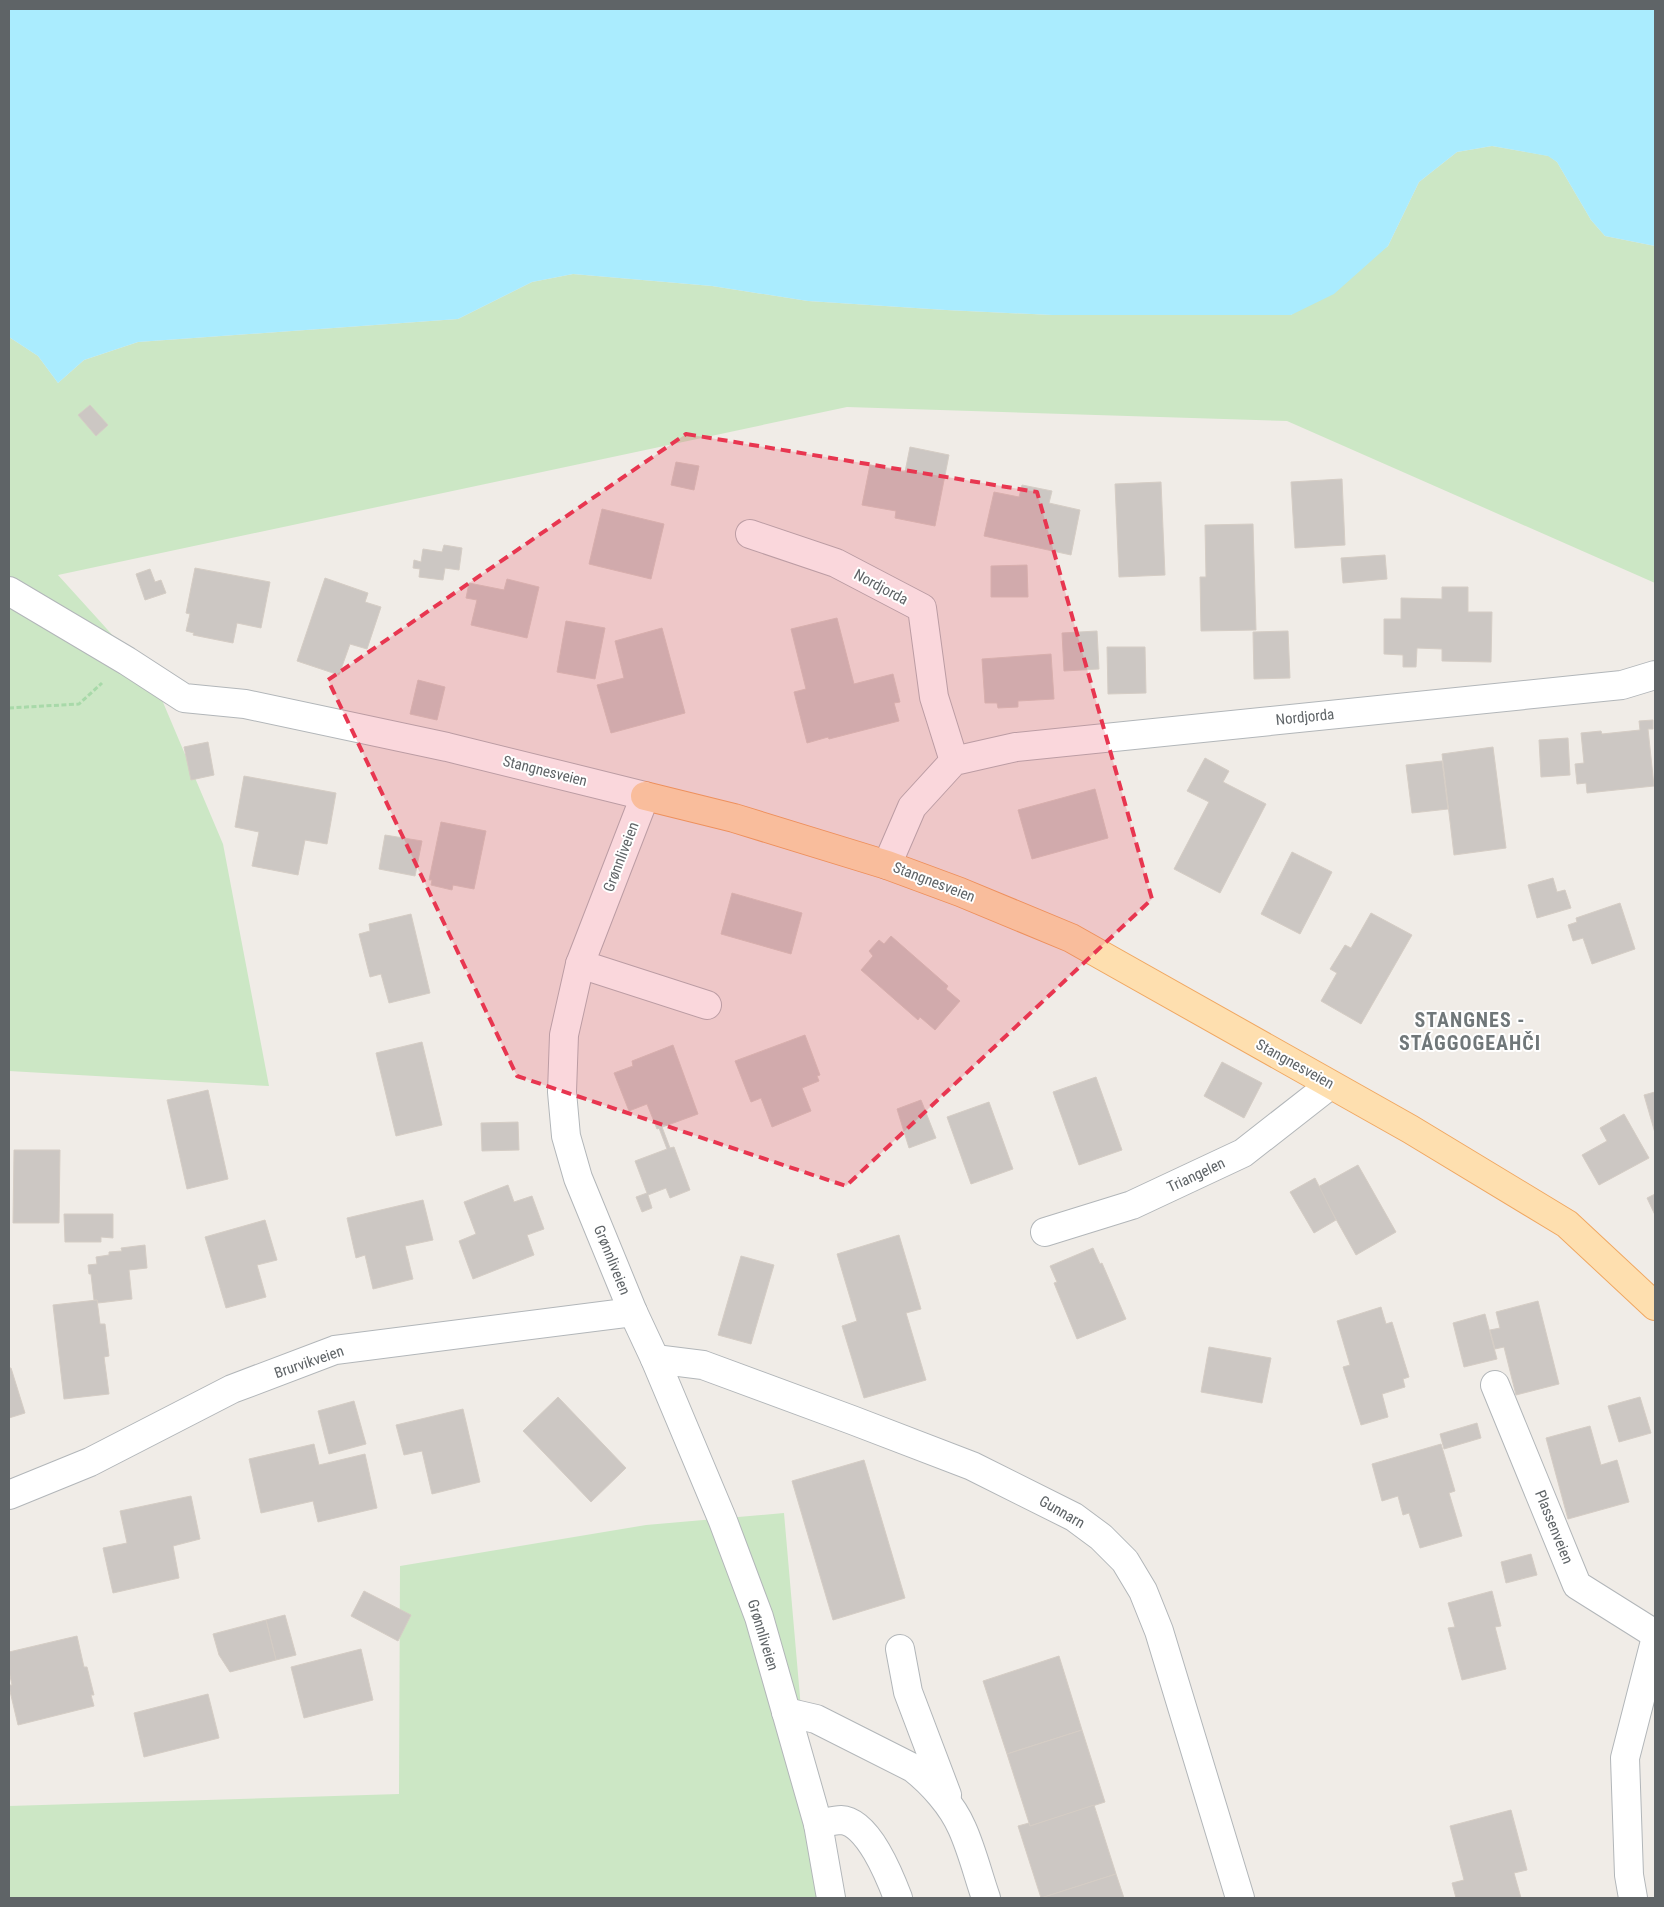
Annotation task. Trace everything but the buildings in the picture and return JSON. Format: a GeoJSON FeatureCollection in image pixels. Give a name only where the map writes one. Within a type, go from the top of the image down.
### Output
{"type":"FeatureCollection","features":[{"type":"Feature","properties":{"kind":"main road","name":"Stangnesveien"},"geometry":{"type":"LineString","coordinates":[[645,796],[734,818],[888,864],[1071,938],[1330,1085],[1410,1128],[1567,1224],[1655,1306]]}},
{"type":"Feature","properties":{"kind":"street","name":"Nordjorda"},"geometry":{"type":"LineString","coordinates":[[750,534],[836,563],[922,608],[934,696],[954,761],[1016,747],[1622,685],[1655,675]]}},
{"type":"Feature","properties":{"kind":"street","name":"Stangnesveien"},"geometry":{"type":"LineString","coordinates":[[9,591],[127,661],[184,698],[245,704],[428,743],[645,796]]}},
{"type":"Feature","properties":{"kind":"street"},"geometry":{"type":"LineString","coordinates":[[888,864],[912,807],[954,761]]}},
{"type":"Feature","properties":{"kind":"street","name":"Grønnliveien"},"geometry":{"type":"LineString","coordinates":[[645,796],[580,964],[564,1035],[562,1092],[566,1136],[578,1178],[633,1312],[655,1359],[723,1521],[759,1617],[818,1824],[831,1898]]}},
{"type":"Feature","properties":{"kind":"street"},"geometry":{"type":"LineString","coordinates":[[580,964],[707,1006]]}},
{"type":"Feature","properties":{"kind":"street","name":"Triangelen"},"geometry":{"type":"LineString","coordinates":[[1045,1232],[1132,1206],[1244,1153],[1330,1085]]}},
{"type":"Feature","properties":{"kind":"street","name":"Brurvikveien"},"geometry":{"type":"LineString","coordinates":[[9,1495],[90,1462],[232,1389],[335,1350],[633,1312]]}},
{"type":"Feature","properties":{"kind":"street","name":"Gunnarn"},"geometry":{"type":"LineString","coordinates":[[655,1359],[703,1365],[972,1466],[1074,1517],[1101,1536],[1125,1561],[1143,1590],[1159,1631],[1240,1898]]}},
{"type":"Feature","properties":{"kind":"street","name":"Plassenveien"},"geometry":{"type":"LineString","coordinates":[[1495,1385],[1577,1585],[1655,1634]]}},
{"type":"Feature","properties":{"kind":"street"},"geometry":{"type":"LineString","coordinates":[[1633,1898],[1629,1875],[1625,1758],[1655,1641]]}},
{"type":"Feature","properties":{"kind":"street"},"geometry":{"type":"LineString","coordinates":[[900,1649],[908,1692],[954,1812],[962,1828],[986,1898]]}},
{"type":"Feature","properties":{"kind":"street"},"geometry":{"type":"LineString","coordinates":[[786,1712],[816,1719],[912,1768],[924,1777],[954,1812]]}},
{"type":"Feature","properties":{"kind":"street"},"geometry":{"type":"LineString","coordinates":[[818,1824],[841,1820],[850,1822],[866,1836],[884,1862],[898,1898]]}},
{"type":"Feature","properties":{"kind":"path"},"geometry":{"type":"LineString","coordinates":[[9,708],[79,704],[127,661]]}},
{"type":"Feature","properties":{"kind":"highlighted area"},"geometry":{"type":"Polygon","coordinates":[[[686,434],[1037,492],[1152,899],[846,1186],[517,1076],[328,680],[686,434]]]}},
{"type":"Feature","properties":{"kind":"green space"},"geometry":{"type":"Polygon","coordinates":[[[1492,146],[1549,156],[1557,162],[1591,220],[1605,236],[1655,246],[1655,583],[1287,421],[847,407],[58,575],[154,681],[223,844],[269,1086],[9,1071],[9,337],[38,356],[58,383],[84,360],[138,342],[458,319],[532,282],[573,274],[712,286],[808,301],[946,310],[1052,315],[1291,315],[1388,246],[1419,182],[1457,152],[1492,146]]]}},
{"type":"Feature","properties":{"kind":"green space"},"geometry":{"type":"Polygon","coordinates":[[[784,1513],[802,1720],[846,1898],[9,1898],[9,1806],[399,1794],[400,1566],[646,1525],[784,1513]]]}},
{"type":"Feature","properties":{"kind":"water"},"geometry":{"type":"Polygon","coordinates":[[[9,9],[1655,9],[1655,246],[1605,236],[1591,220],[1557,162],[1548,156],[1492,146],[1457,152],[1419,182],[1388,246],[1334,294],[1291,315],[1052,315],[946,310],[808,301],[712,286],[573,274],[532,282],[458,319],[138,342],[84,360],[58,383],[38,356],[9,337],[9,9]]]}},
{"type":"Feature","properties":{"kind":"district","name":"STANGNES - STÁGGOGEAHČI"},"geometry":{"type":"Point","coordinates":[1470,1032]}}]}
